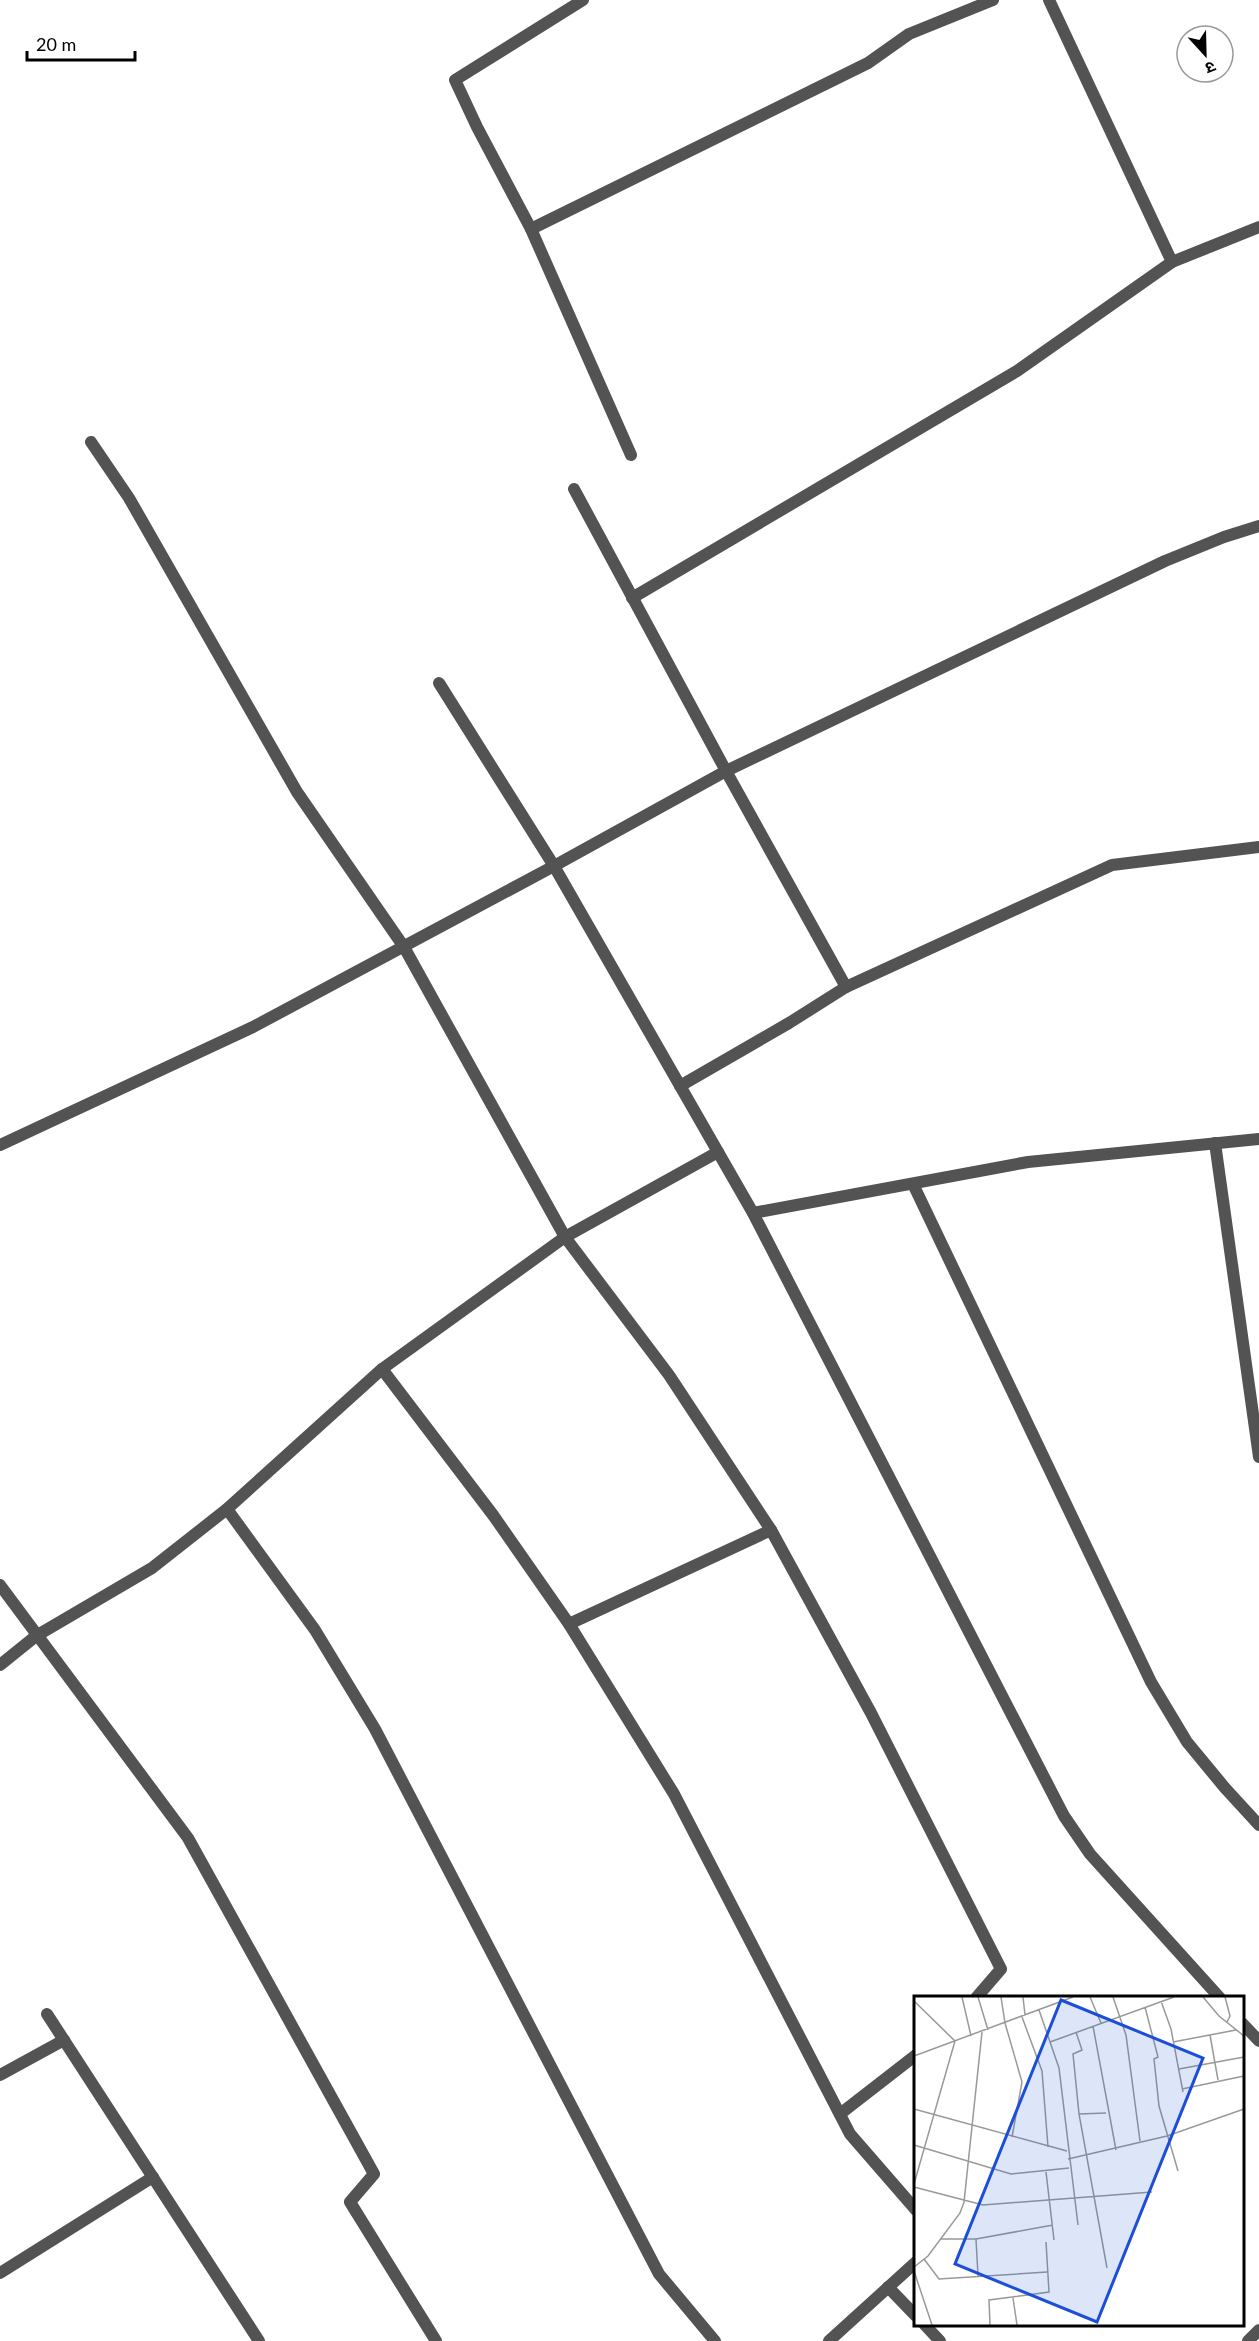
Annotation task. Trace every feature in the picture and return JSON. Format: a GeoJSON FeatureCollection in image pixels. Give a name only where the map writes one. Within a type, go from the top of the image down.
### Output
{"type":"FeatureCollection","features":[{"type":"Feature","properties":{"kind":"street"},"geometry":{"type":"LineString","coordinates":[[582,0],[455,80],[531,229],[632,455]]}},
{"type":"Feature","properties":{"kind":"street"},"geometry":{"type":"LineString","coordinates":[[531,229],[868,63],[909,34],[993,0]]}},
{"type":"Feature","properties":{"kind":"street"},"geometry":{"type":"LineString","coordinates":[[1049,0],[1172,262]]}},
{"type":"Feature","properties":{"kind":"street"},"geometry":{"type":"LineString","coordinates":[[632,598],[1017,371],[1172,262],[1259,227]]}},
{"type":"Feature","properties":{"kind":"street"},"geometry":{"type":"LineString","coordinates":[[91,442],[129,498],[297,792],[404,947],[565,1237],[669,1375],[771,1530],[871,1713],[1001,1969],[978,1996]]}},
{"type":"Feature","properties":{"kind":"street"},"geometry":{"type":"LineString","coordinates":[[574,489],[846,987]]}},
{"type":"Feature","properties":{"kind":"street"},"geometry":{"type":"LineString","coordinates":[[0,1145],[253,1027],[726,771],[1165,561],[1224,537],[1259,526]]}},
{"type":"Feature","properties":{"kind":"street"},"geometry":{"type":"LineString","coordinates":[[439,683],[554,866],[753,1213],[1064,1816],[1090,1854],[1214,1995]]}},
{"type":"Feature","properties":{"kind":"street"},"geometry":{"type":"LineString","coordinates":[[680,1086],[846,987],[1112,865],[1259,847]]}},
{"type":"Feature","properties":{"kind":"street"},"geometry":{"type":"LineString","coordinates":[[753,1213],[1028,1162],[1259,1139]]}},
{"type":"Feature","properties":{"kind":"street"},"geometry":{"type":"LineString","coordinates":[[1215,1143],[1259,1457]]}},
{"type":"Feature","properties":{"kind":"street"},"geometry":{"type":"LineString","coordinates":[[0,1665],[36,1636],[152,1568],[227,1509],[382,1369],[565,1237],[718,1152]]}},
{"type":"Feature","properties":{"kind":"street"},"geometry":{"type":"LineString","coordinates":[[913,1184],[1151,1682],[1188,1742],[1259,1825]]}},
{"type":"Feature","properties":{"kind":"street"},"geometry":{"type":"LineString","coordinates":[[382,1369],[493,1515],[569,1623],[674,1794],[850,2134],[914,2209]]}},
{"type":"Feature","properties":{"kind":"street"},"geometry":{"type":"LineString","coordinates":[[227,1509],[315,1630],[375,1729],[659,2274],[715,2341]]}},
{"type":"Feature","properties":{"kind":"street"},"geometry":{"type":"LineString","coordinates":[[569,1623],[771,1530]]}},
{"type":"Feature","properties":{"kind":"street"},"geometry":{"type":"LineString","coordinates":[[0,1585],[188,1838],[374,2174],[350,2202],[436,2341]]}},
{"type":"Feature","properties":{"kind":"street"},"geometry":{"type":"LineString","coordinates":[[47,2014],[259,2341]]}},
{"type":"Feature","properties":{"kind":"street"},"geometry":{"type":"LineString","coordinates":[[1244,2024],[1259,2041]]}},
{"type":"Feature","properties":{"kind":"street"},"geometry":{"type":"LineString","coordinates":[[0,2075],[64,2040]]}},
{"type":"Feature","properties":{"kind":"street"},"geometry":{"type":"LineString","coordinates":[[840,2114],[914,2056]]}},
{"type":"Feature","properties":{"kind":"street"},"geometry":{"type":"LineString","coordinates":[[0,2273],[153,2177]]}},
{"type":"Feature","properties":{"kind":"street"},"geometry":{"type":"LineString","coordinates":[[829,2341],[914,2263]]}},
{"type":"Feature","properties":{"kind":"street"},"geometry":{"type":"LineString","coordinates":[[888,2287],[914,2315]]}},
{"type":"Feature","properties":{"kind":"street"},"geometry":{"type":"LineString","coordinates":[[925,2326],[940,2341]]}},
{"type":"Feature","properties":{"kind":"street"},"geometry":{"type":"LineString","coordinates":[[1248,2341],[1259,2330]]}}]}
